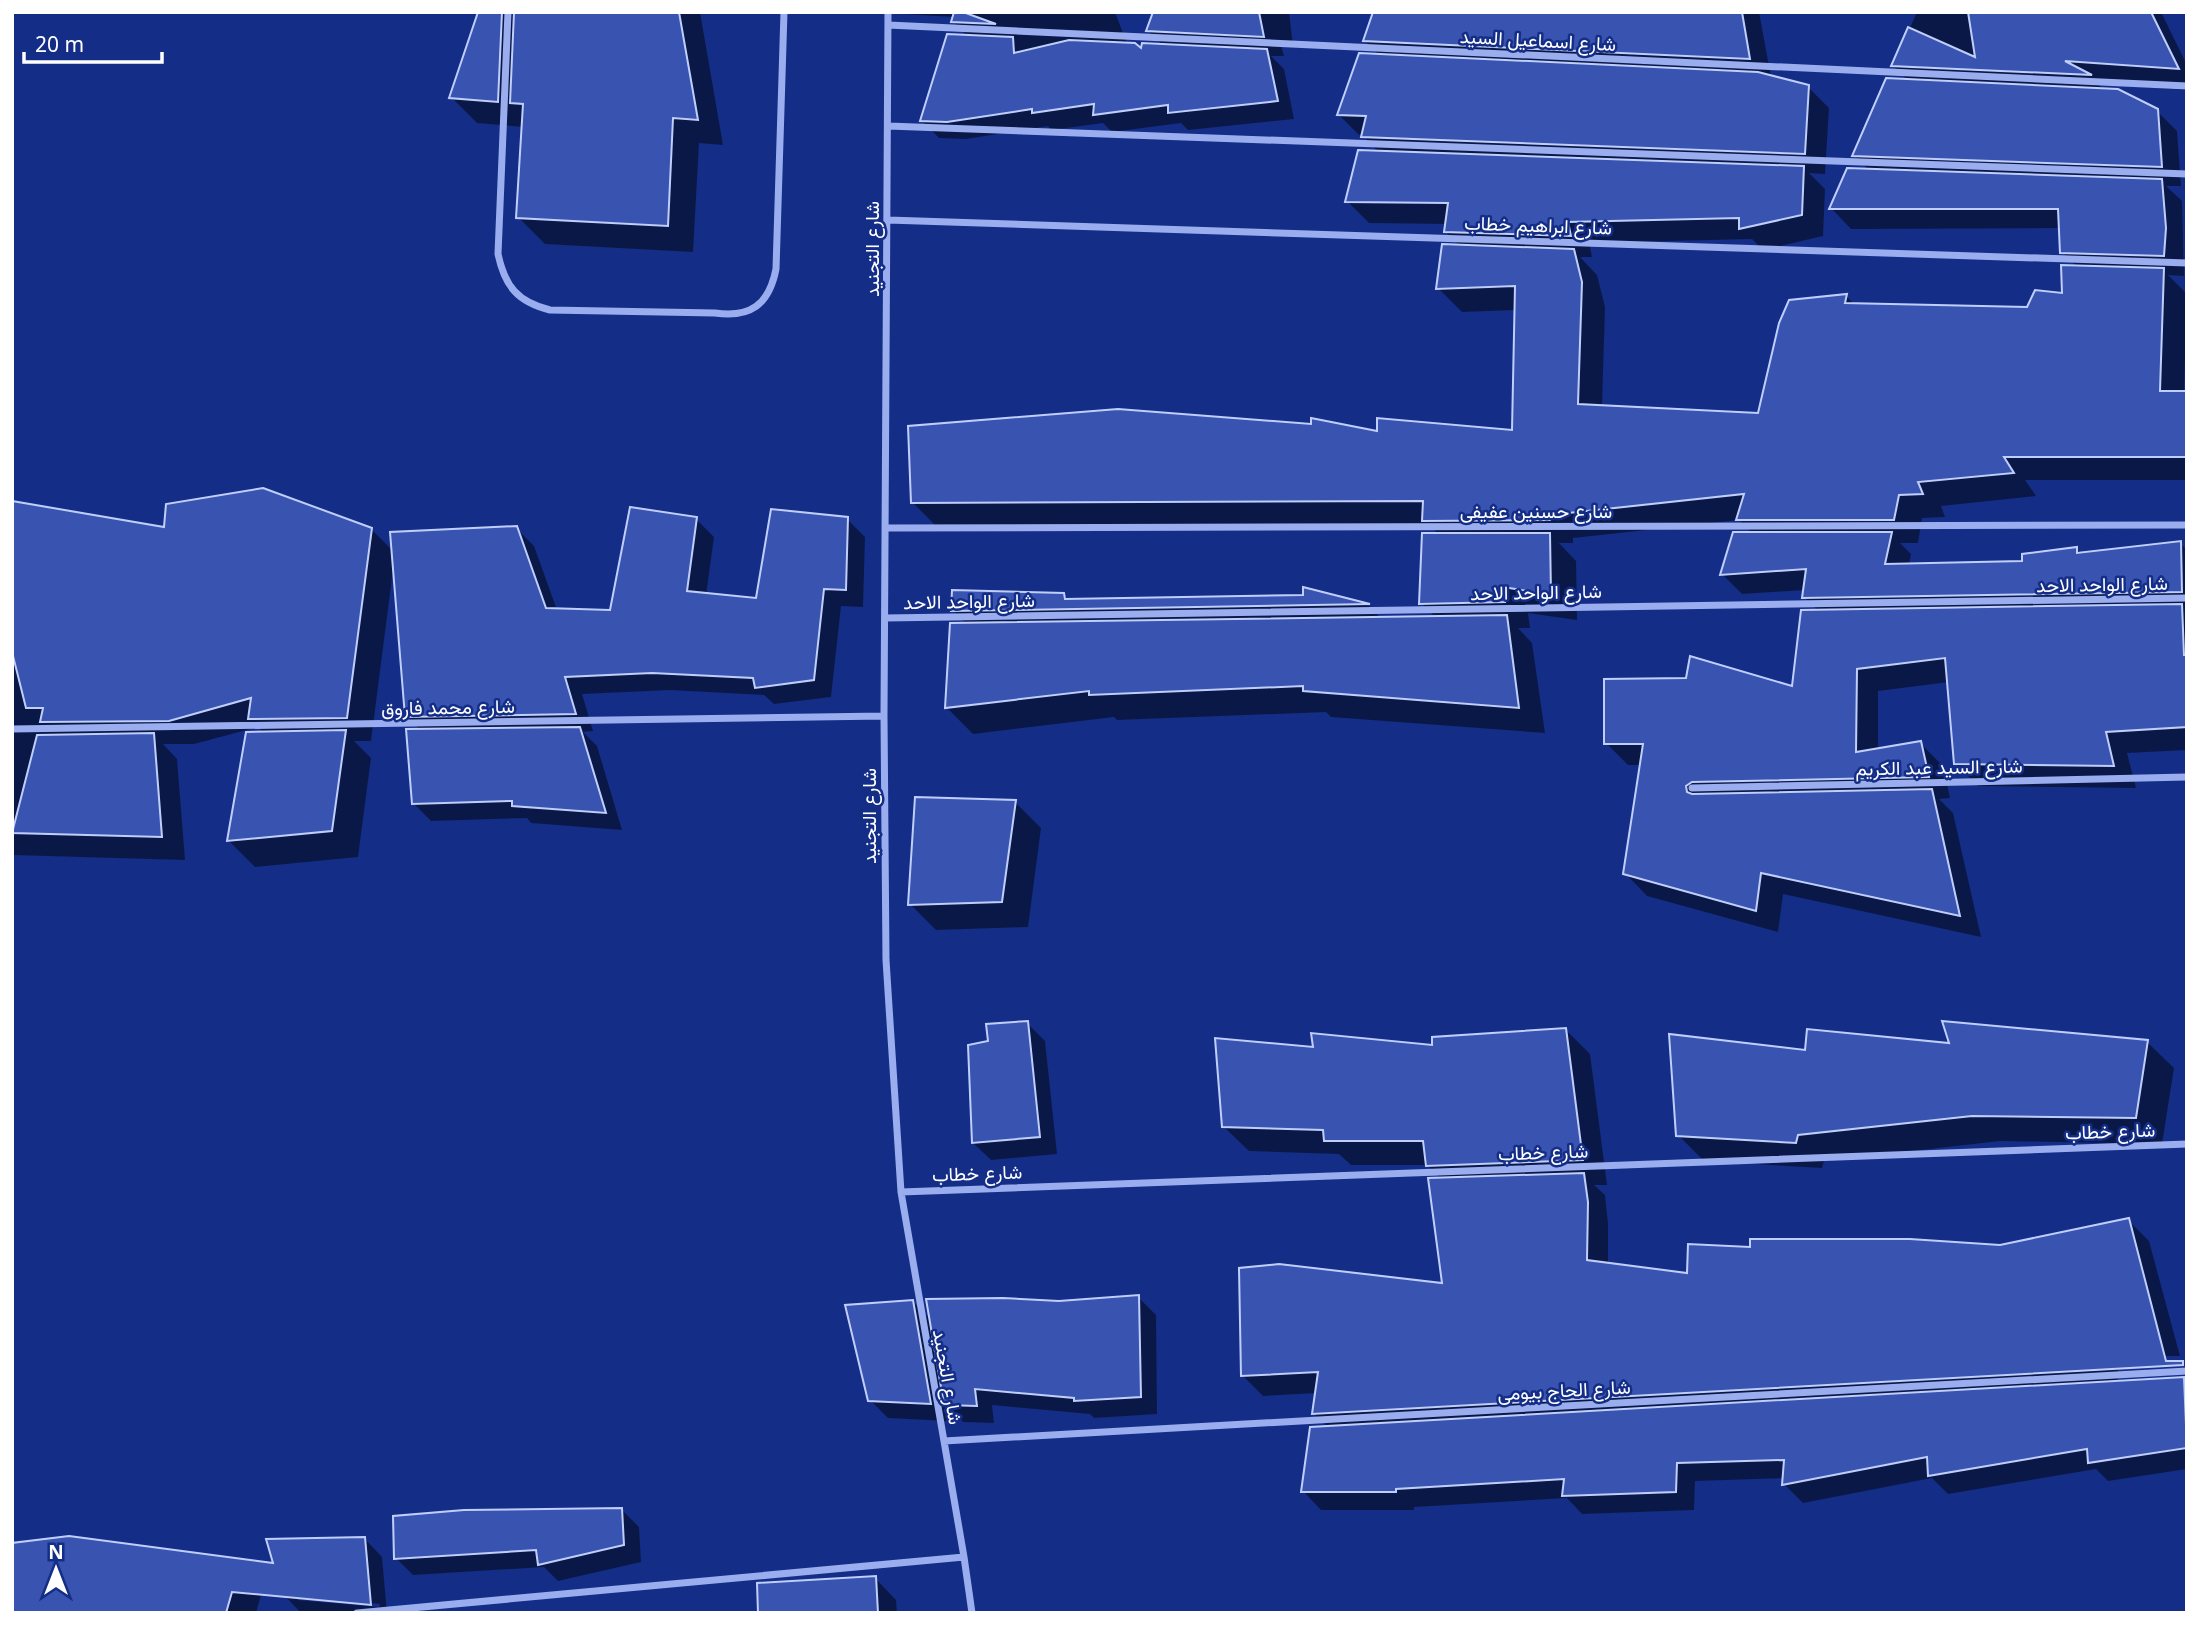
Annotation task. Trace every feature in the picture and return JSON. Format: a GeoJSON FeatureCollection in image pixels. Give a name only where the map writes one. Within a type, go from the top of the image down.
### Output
{"type":"FeatureCollection","features":[{"type":"Feature","properties":{"kind":"street"},"geometry":{"type":"LineString","coordinates":[[508,12],[498,254],[502,272],[512,289],[536,306],[550,310],[733,316],[751,310],[765,299],[773,285],[776,270],[784,12]]}},
{"type":"Feature","properties":{"kind":"street","name":"شارع التجنيد"},"geometry":{"type":"LineString","coordinates":[[888,12],[884,716],[886,960],[901,1192],[972,1613]]}},
{"type":"Feature","properties":{"kind":"street","name":"شارع اسماعيل السيد"},"geometry":{"type":"LineString","coordinates":[[888,25],[2187,86]]}},
{"type":"Feature","properties":{"kind":"street"},"geometry":{"type":"LineString","coordinates":[[888,126],[2187,174]]}},
{"type":"Feature","properties":{"kind":"street","name":"شارع ابراهيم خطاب"},"geometry":{"type":"LineString","coordinates":[[888,220],[2187,263]]}},
{"type":"Feature","properties":{"kind":"street","name":"شارع حسنين عفيفى"},"geometry":{"type":"LineString","coordinates":[[886,528],[2187,525]]}},
{"type":"Feature","properties":{"kind":"street","name":"شارع الواحد الاحد"},"geometry":{"type":"LineString","coordinates":[[885,618],[2187,598]]}},
{"type":"Feature","properties":{"kind":"street","name":"شارع محمد فاروق"},"geometry":{"type":"LineString","coordinates":[[12,729],[884,716]]}},
{"type":"Feature","properties":{"kind":"street","name":"شارع السيد عبد الكريم"},"geometry":{"type":"LineString","coordinates":[[1692,788],[2187,777]]}},
{"type":"Feature","properties":{"kind":"street","name":"شارع خطاب"},"geometry":{"type":"LineString","coordinates":[[901,1192],[2187,1144]]}},
{"type":"Feature","properties":{"kind":"street","name":"شارع الحاج بيومى"},"geometry":{"type":"LineString","coordinates":[[944,1441],[2187,1371]]}},
{"type":"Feature","properties":{"kind":"street"},"geometry":{"type":"LineString","coordinates":[[357,1613],[964,1557]]}},
{"type":"Feature","properties":{"kind":"building"},"geometry":{"type":"Polygon","coordinates":[[[478,12],[502,12],[498,102],[449,98],[478,12]]]}},
{"type":"Feature","properties":{"kind":"building"},"geometry":{"type":"Polygon","coordinates":[[[514,12],[679,12],[698,120],[673,118],[668,226],[516,218],[523,104],[510,103],[514,12]]]}},
{"type":"Feature","properties":{"kind":"building"},"geometry":{"type":"Polygon","coordinates":[[[954,12],[963,12],[996,24],[951,22],[954,12]]]}},
{"type":"Feature","properties":{"kind":"building"},"geometry":{"type":"Polygon","coordinates":[[[1153,12],[1259,12],[1264,37],[1146,31],[1153,12]]]}},
{"type":"Feature","properties":{"kind":"building"},"geometry":{"type":"Polygon","coordinates":[[[1373,12],[1742,12],[1750,59],[1363,41],[1373,12]]]}},
{"type":"Feature","properties":{"kind":"building"},"geometry":{"type":"Polygon","coordinates":[[[1968,12],[2151,12],[2179,69],[2065,61],[2092,75],[1891,66],[1908,27],[1975,57],[1968,12]]]}},
{"type":"Feature","properties":{"kind":"building"},"geometry":{"type":"Polygon","coordinates":[[[947,34],[1013,37],[1014,53],[1069,40],[1135,43],[1141,48],[1142,43],[1267,49],[1278,101],[1168,113],[1168,105],[1093,115],[1094,104],[1032,113],[1032,109],[947,122],[920,121],[947,34]]]}},
{"type":"Feature","properties":{"kind":"building"},"geometry":{"type":"Polygon","coordinates":[[[1359,53],[1758,72],[1809,85],[1805,154],[1361,137],[1366,116],[1337,115],[1359,53]]]}},
{"type":"Feature","properties":{"kind":"building"},"geometry":{"type":"Polygon","coordinates":[[[1886,78],[2118,89],[2158,109],[2162,167],[1852,156],[1886,78]]]}},
{"type":"Feature","properties":{"kind":"building"},"geometry":{"type":"Polygon","coordinates":[[[1358,150],[1804,166],[1802,215],[1739,229],[1739,218],[1568,222],[1571,236],[1444,232],[1448,203],[1345,202],[1358,150]]]}},
{"type":"Feature","properties":{"kind":"building"},"geometry":{"type":"Polygon","coordinates":[[[1847,168],[2162,179],[2166,228],[2164,256],[2060,253],[2058,209],[1829,209],[1847,168]]]}},
{"type":"Feature","properties":{"kind":"building"},"geometry":{"type":"Polygon","coordinates":[[[1442,244],[1574,249],[1582,282],[1578,404],[1758,413],[1779,323],[1789,300],[1847,294],[1845,303],[2027,307],[2035,290],[2062,293],[2061,265],[2164,268],[2160,391],[2187,391],[2187,457],[2004,457],[2014,473],[1918,482],[1923,494],[1899,495],[1894,520],[1736,520],[1744,494],[1550,515],[1550,520],[1422,521],[1423,501],[911,503],[908,426],[1118,409],[1311,424],[1311,418],[1377,431],[1377,418],[1512,430],[1515,286],[1436,289],[1442,244]]]}},
{"type":"Feature","properties":{"kind":"building"},"geometry":{"type":"Polygon","coordinates":[[[263,488],[372,528],[347,718],[248,719],[251,698],[169,721],[40,722],[43,708],[26,708],[12,652],[12,501],[164,527],[166,504],[263,488]]]}},
{"type":"Feature","properties":{"kind":"building"},"geometry":{"type":"Polygon","coordinates":[[[630,507],[697,517],[687,591],[756,598],[771,509],[848,517],[846,590],[824,589],[814,680],[755,688],[753,678],[652,673],[565,677],[576,714],[405,717],[390,532],[517,526],[546,608],[610,610],[630,507]]]}},
{"type":"Feature","properties":{"kind":"building"},"geometry":{"type":"Polygon","coordinates":[[[1733,532],[1892,532],[1885,564],[2022,561],[2022,554],[2077,547],[2077,553],[2181,541],[2182,592],[1802,598],[1806,569],[1720,575],[1733,532]]]}},
{"type":"Feature","properties":{"kind":"building"},"geometry":{"type":"Polygon","coordinates":[[[1422,533],[1550,533],[1551,595],[1503,587],[1505,602],[1419,604],[1422,533]]]}},
{"type":"Feature","properties":{"kind":"building"},"geometry":{"type":"Polygon","coordinates":[[[1303,587],[1370,604],[951,611],[952,590],[1064,593],[1065,599],[1303,595],[1303,587]]]}},
{"type":"Feature","properties":{"kind":"building"},"geometry":{"type":"Polygon","coordinates":[[[2182,604],[2184,655],[2187,655],[2187,727],[2106,732],[2114,766],[1954,764],[1945,658],[1857,669],[1856,752],[1921,741],[1929,777],[1692,782],[1686,786],[1687,792],[1692,794],[1932,789],[1960,916],[1761,873],[1756,911],[1623,874],[1643,744],[1604,744],[1604,679],[1686,678],[1690,656],[1792,686],[1801,610],[2182,604]]]}},
{"type":"Feature","properties":{"kind":"building"},"geometry":{"type":"Polygon","coordinates":[[[1507,615],[1519,708],[1303,691],[1303,686],[1089,695],[1089,691],[945,708],[950,623],[1507,615]]]}},
{"type":"Feature","properties":{"kind":"building"},"geometry":{"type":"Polygon","coordinates":[[[580,727],[606,813],[512,806],[512,801],[412,804],[406,729],[580,727]]]}},
{"type":"Feature","properties":{"kind":"building"},"geometry":{"type":"Polygon","coordinates":[[[346,730],[332,831],[227,841],[246,732],[346,730]]]}},
{"type":"Feature","properties":{"kind":"building"},"geometry":{"type":"Polygon","coordinates":[[[154,733],[162,837],[12,833],[37,735],[154,733]]]}},
{"type":"Feature","properties":{"kind":"building"},"geometry":{"type":"Polygon","coordinates":[[[915,797],[1016,800],[1002,902],[908,905],[915,797]]]}},
{"type":"Feature","properties":{"kind":"building"},"geometry":{"type":"Polygon","coordinates":[[[1028,1021],[1040,1137],[972,1143],[968,1045],[988,1041],[986,1024],[1028,1021]]]}},
{"type":"Feature","properties":{"kind":"building"},"geometry":{"type":"Polygon","coordinates":[[[1942,1021],[2148,1040],[2136,1118],[1972,1116],[1798,1135],[1796,1143],[1676,1136],[1669,1034],[1805,1050],[1807,1029],[1949,1043],[1942,1021]]]}},
{"type":"Feature","properties":{"kind":"building"},"geometry":{"type":"Polygon","coordinates":[[[1566,1028],[1583,1160],[1426,1166],[1423,1141],[1324,1141],[1323,1130],[1222,1127],[1215,1038],[1313,1047],[1311,1033],[1432,1045],[1432,1037],[1566,1028]]]}},
{"type":"Feature","properties":{"kind":"building"},"geometry":{"type":"Polygon","coordinates":[[[1584,1173],[1588,1202],[1587,1260],[1687,1273],[1688,1244],[1750,1247],[1750,1239],[1910,1239],[2000,1245],[2129,1218],[2166,1361],[2183,1361],[2183,1365],[1312,1414],[1318,1372],[1241,1376],[1239,1268],[1279,1264],[1442,1283],[1428,1178],[1584,1173]]]}},
{"type":"Feature","properties":{"kind":"building"},"geometry":{"type":"Polygon","coordinates":[[[1139,1295],[1141,1397],[1074,1401],[1074,1398],[975,1389],[977,1406],[944,1405],[926,1299],[1003,1298],[1059,1301],[1139,1295]]]}},
{"type":"Feature","properties":{"kind":"building"},"geometry":{"type":"Polygon","coordinates":[[[913,1300],[931,1404],[868,1401],[845,1305],[913,1300]]]}},
{"type":"Feature","properties":{"kind":"building"},"geometry":{"type":"Polygon","coordinates":[[[2184,1377],[2187,1448],[2088,1463],[2087,1449],[1928,1476],[1927,1457],[1782,1485],[1784,1460],[1677,1463],[1676,1492],[1562,1496],[1564,1479],[1396,1489],[1396,1492],[1301,1492],[1310,1427],[2184,1377]]]}},
{"type":"Feature","properties":{"kind":"building"},"geometry":{"type":"Polygon","coordinates":[[[622,1508],[624,1545],[538,1565],[536,1550],[394,1559],[393,1516],[464,1510],[622,1508]]]}},
{"type":"Feature","properties":{"kind":"building"},"geometry":{"type":"Polygon","coordinates":[[[69,1536],[273,1563],[266,1539],[365,1537],[371,1605],[232,1592],[226,1613],[12,1613],[12,1543],[69,1536]]]}},
{"type":"Feature","properties":{"kind":"building"},"geometry":{"type":"Polygon","coordinates":[[[876,1576],[878,1613],[758,1613],[757,1583],[876,1576]]]}}]}
